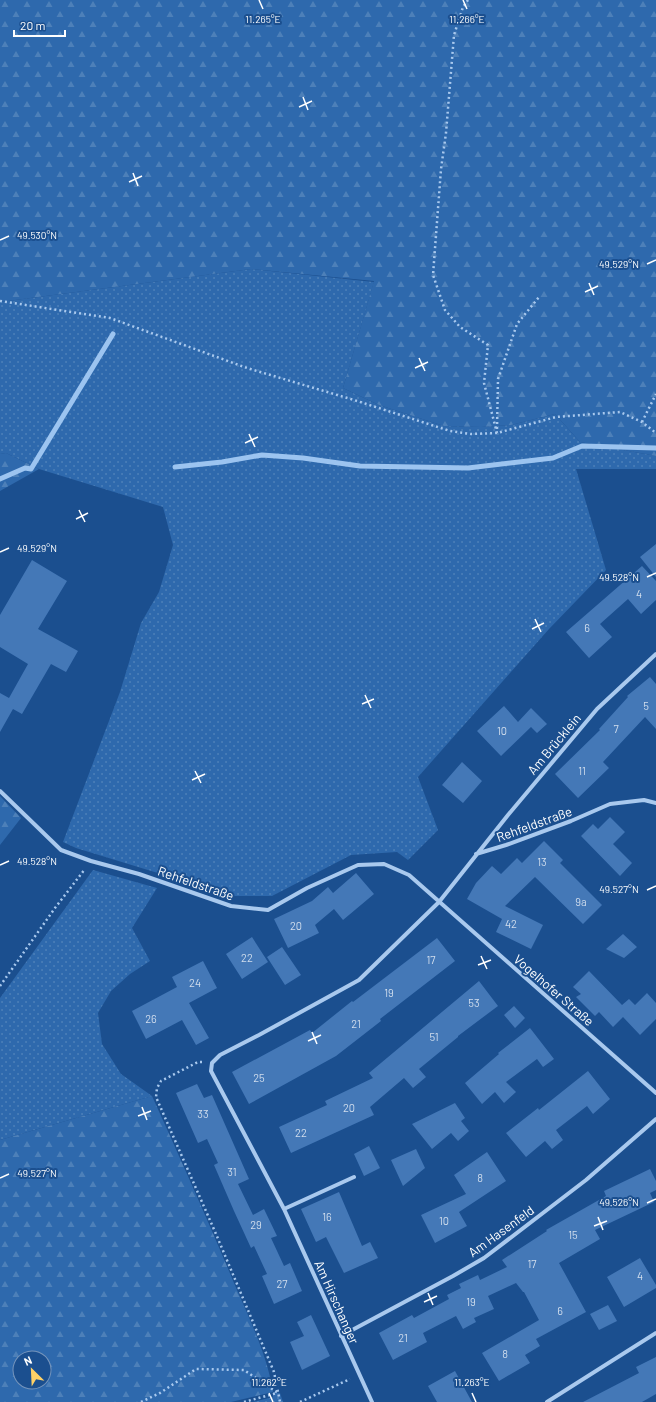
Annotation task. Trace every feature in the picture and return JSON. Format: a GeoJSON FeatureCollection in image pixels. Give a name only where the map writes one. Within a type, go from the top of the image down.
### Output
{"type":"FeatureCollection","features":[{"type":"Feature","properties":{"kind":"street","name":"Am Brücklein"},"geometry":{"type":"LineString","coordinates":[[476,854],[597,709],[656,654]]}},
{"type":"Feature","properties":{"kind":"street","name":"Rehfeldstraße"},"geometry":{"type":"LineString","coordinates":[[0,791],[61,850],[91,861],[139,874],[231,906],[268,910],[307,888],[358,865],[384,864],[409,875],[439,902]]}},
{"type":"Feature","properties":{"kind":"street","name":"Rehfeldstraße"},"geometry":{"type":"LineString","coordinates":[[476,854],[506,845],[572,821],[610,804],[644,800],[656,803]]}},
{"type":"Feature","properties":{"kind":"street"},"geometry":{"type":"LineString","coordinates":[[212,1063],[220,1055],[259,1036],[359,980],[439,902],[476,854]]}},
{"type":"Feature","properties":{"kind":"street","name":"Vogelhofer Straße"},"geometry":{"type":"LineString","coordinates":[[439,902],[656,1093]]}},
{"type":"Feature","properties":{"kind":"street","name":"Am Hirschanger"},"geometry":{"type":"LineString","coordinates":[[212,1063],[211,1071],[284,1210],[372,1402]]}},
{"type":"Feature","properties":{"kind":"street","name":"Am Hasenfeld"},"geometry":{"type":"LineString","coordinates":[[341,1336],[484,1258],[586,1180],[656,1118]]}},
{"type":"Feature","properties":{"kind":"street"},"geometry":{"type":"LineString","coordinates":[[284,1210],[354,1177]]}},
{"type":"Feature","properties":{"kind":"street"},"geometry":{"type":"LineString","coordinates":[[547,1402],[656,1333]]}},
{"type":"Feature","properties":{"kind":"path"},"geometry":{"type":"LineString","coordinates":[[468,0],[463,7],[454,35],[446,133],[441,169],[433,275],[445,310],[460,327],[488,345],[484,383],[497,433]]}},
{"type":"Feature","properties":{"kind":"path"},"geometry":{"type":"LineString","coordinates":[[497,433],[498,379],[517,324],[539,297]]}},
{"type":"Feature","properties":{"kind":"path"},"geometry":{"type":"LineString","coordinates":[[0,301],[110,318],[247,368],[450,431],[471,434],[497,433],[556,417],[620,412],[642,422],[656,433]]}},
{"type":"Feature","properties":{"kind":"path"},"geometry":{"type":"LineString","coordinates":[[642,422],[656,394]]}},
{"type":"Feature","properties":{"kind":"path"},"geometry":{"type":"LineString","coordinates":[[0,986],[55,908],[91,861]]}},
{"type":"Feature","properties":{"kind":"path"},"geometry":{"type":"LineString","coordinates":[[212,1063],[198,1062],[161,1081],[157,1088],[156,1097],[274,1372],[280,1402]]}},
{"type":"Feature","properties":{"kind":"path"},"geometry":{"type":"LineString","coordinates":[[141,1402],[160,1392],[196,1369],[244,1370],[278,1393]]}},
{"type":"Feature","properties":{"kind":"path"},"geometry":{"type":"LineString","coordinates":[[300,1402],[359,1375]]}},
{"type":"Feature","properties":{"kind":"path"},"geometry":{"type":"LineString","coordinates":[[244,1402],[278,1393]]}},
{"type":"Feature","properties":{"kind":"green space"},"geometry":{"type":"Polygon","coordinates":[[[0,0],[656,0],[656,456],[580,442],[555,414],[511,425],[481,427],[444,426],[379,405],[343,388],[374,281],[251,269],[0,302],[0,0]]]}},
{"type":"Feature","properties":{"kind":"green space"},"geometry":{"type":"Polygon","coordinates":[[[251,269],[374,282],[343,388],[379,405],[444,426],[481,427],[511,425],[555,414],[580,442],[656,456],[656,469],[576,469],[606,570],[549,629],[418,777],[438,830],[408,860],[397,852],[351,855],[272,896],[233,896],[76,848],[63,842],[120,692],[141,623],[159,592],[173,545],[163,507],[39,469],[6,453],[0,454],[0,302],[251,269]]]}},
{"type":"Feature","properties":{"kind":"green space"},"geometry":{"type":"Polygon","coordinates":[[[6,453],[39,469],[0,491],[0,454],[6,453]]]}},
{"type":"Feature","properties":{"kind":"green space"},"geometry":{"type":"Polygon","coordinates":[[[0,796],[21,818],[0,845],[0,796]]]}},
{"type":"Feature","properties":{"kind":"green space"},"geometry":{"type":"Polygon","coordinates":[[[93,870],[157,888],[132,928],[150,961],[130,974],[111,991],[98,1013],[102,1044],[121,1074],[152,1096],[0,1140],[0,998],[93,870]]]}},
{"type":"Feature","properties":{"kind":"green space"},"geometry":{"type":"Polygon","coordinates":[[[152,1096],[204,1212],[251,1323],[262,1350],[273,1392],[231,1402],[0,1402],[0,1140],[152,1096]]]}},
{"type":"Feature","properties":{"kind":"green space"},"geometry":{"type":"Polygon","coordinates":[[[273,1392],[280,1393],[283,1402],[253,1402],[273,1397],[273,1392]]]}},
{"type":"Feature","properties":{"kind":"building"},"geometry":{"type":"Polygon","coordinates":[[[656,544],[656,577],[640,557],[656,544]]]}},
{"type":"Feature","properties":{"kind":"building"},"geometry":{"type":"Polygon","coordinates":[[[32,560],[67,581],[38,629],[78,651],[66,672],[51,664],[22,714],[13,709],[0,732],[0,693],[9,698],[28,664],[0,647],[0,615],[32,560]]]}},
{"type":"Feature","properties":{"kind":"building"},"geometry":{"type":"Polygon","coordinates":[[[642,566],[656,581],[656,600],[641,614],[628,599],[600,624],[612,637],[589,658],[566,632],[642,566]]]}},
{"type":"Feature","properties":{"kind":"building"},"geometry":{"type":"Polygon","coordinates":[[[650,677],[656,684],[656,729],[645,717],[603,762],[609,768],[578,798],[555,774],[600,730],[599,729],[628,697],[627,696],[650,677]]]}},
{"type":"Feature","properties":{"kind":"building"},"geometry":{"type":"Polygon","coordinates":[[[504,706],[518,722],[531,708],[547,724],[537,733],[531,727],[501,756],[477,731],[504,706]]]}},
{"type":"Feature","properties":{"kind":"building"},"geometry":{"type":"Polygon","coordinates":[[[462,762],[482,781],[463,803],[442,785],[462,762]]]}},
{"type":"Feature","properties":{"kind":"building"},"geometry":{"type":"Polygon","coordinates":[[[610,817],[625,832],[613,844],[632,863],[620,876],[581,836],[593,824],[598,829],[610,817]]]}},
{"type":"Feature","properties":{"kind":"building"},"geometry":{"type":"Polygon","coordinates":[[[544,841],[563,860],[560,863],[602,905],[583,924],[535,877],[505,906],[543,925],[531,949],[496,932],[502,919],[467,899],[476,883],[492,866],[501,874],[517,858],[522,863],[544,841]]]}},
{"type":"Feature","properties":{"kind":"building"},"geometry":{"type":"Polygon","coordinates":[[[356,873],[374,894],[343,920],[334,909],[315,925],[319,933],[288,948],[274,919],[312,901],[328,887],[333,893],[356,873]]]}},
{"type":"Feature","properties":{"kind":"building"},"geometry":{"type":"Polygon","coordinates":[[[623,934],[637,947],[624,958],[606,949],[623,934]]]}},
{"type":"Feature","properties":{"kind":"building"},"geometry":{"type":"Polygon","coordinates":[[[252,937],[268,962],[242,979],[226,954],[252,937]]]}},
{"type":"Feature","properties":{"kind":"building"},"geometry":{"type":"Polygon","coordinates":[[[437,938],[455,961],[380,1019],[381,1021],[336,1056],[249,1104],[232,1072],[310,1030],[312,1033],[352,1001],[353,1002],[437,938]]]}},
{"type":"Feature","properties":{"kind":"building"},"geometry":{"type":"Polygon","coordinates":[[[282,947],[301,975],[285,985],[267,957],[282,947]]]}},
{"type":"Feature","properties":{"kind":"building"},"geometry":{"type":"Polygon","coordinates":[[[203,961],[217,988],[189,1003],[209,1038],[196,1045],[182,1020],[146,1039],[132,1011],[177,987],[172,977],[203,961]]]}},
{"type":"Feature","properties":{"kind":"building"},"geometry":{"type":"Polygon","coordinates":[[[589,971],[622,1005],[629,999],[635,1005],[647,993],[656,1003],[656,1019],[640,1035],[623,1017],[613,1027],[599,1012],[595,1016],[576,997],[581,994],[573,987],[589,971]]]}},
{"type":"Feature","properties":{"kind":"building"},"geometry":{"type":"Polygon","coordinates":[[[479,981],[498,1006],[458,1036],[419,1069],[426,1077],[413,1088],[404,1078],[370,1107],[374,1115],[291,1153],[279,1127],[327,1105],[325,1101],[373,1078],[369,1073],[479,981]]]}},
{"type":"Feature","properties":{"kind":"building"},"geometry":{"type":"Polygon","coordinates":[[[514,1006],[525,1018],[515,1028],[504,1015],[514,1006]]]}},
{"type":"Feature","properties":{"kind":"building"},"geometry":{"type":"Polygon","coordinates":[[[530,1028],[554,1059],[543,1067],[537,1059],[506,1082],[516,1092],[504,1103],[495,1092],[482,1104],[465,1083],[499,1054],[498,1053],[530,1028]]]}},
{"type":"Feature","properties":{"kind":"building"},"geometry":{"type":"Polygon","coordinates":[[[588,1071],[610,1099],[593,1114],[587,1106],[556,1130],[563,1140],[552,1149],[545,1141],[526,1157],[506,1133],[538,1108],[539,1110],[588,1071]]]}},
{"type":"Feature","properties":{"kind":"building"},"geometry":{"type":"Polygon","coordinates":[[[197,1084],[204,1098],[212,1095],[249,1179],[238,1184],[253,1215],[264,1209],[277,1236],[271,1238],[284,1266],[290,1263],[302,1291],[274,1304],[262,1276],[267,1274],[254,1246],[251,1248],[234,1211],[214,1165],[218,1163],[207,1139],[198,1143],[176,1093],[197,1084]]]}},
{"type":"Feature","properties":{"kind":"building"},"geometry":{"type":"Polygon","coordinates":[[[455,1103],[465,1118],[461,1121],[469,1131],[458,1141],[451,1133],[432,1149],[412,1124],[455,1103]]]}},
{"type":"Feature","properties":{"kind":"building"},"geometry":{"type":"Polygon","coordinates":[[[369,1146],[380,1168],[364,1176],[354,1154],[369,1146]]]}},
{"type":"Feature","properties":{"kind":"building"},"geometry":{"type":"Polygon","coordinates":[[[416,1149],[425,1168],[403,1186],[391,1160],[416,1149]]]}},
{"type":"Feature","properties":{"kind":"building"},"geometry":{"type":"Polygon","coordinates":[[[487,1152],[506,1181],[459,1212],[467,1226],[435,1243],[421,1215],[466,1194],[454,1175],[487,1152]]]}},
{"type":"Feature","properties":{"kind":"building"},"geometry":{"type":"Polygon","coordinates":[[[650,1169],[656,1181],[656,1190],[650,1193],[654,1202],[595,1230],[600,1239],[559,1263],[586,1312],[536,1339],[540,1346],[525,1355],[530,1363],[499,1381],[482,1353],[539,1320],[524,1292],[516,1283],[488,1296],[494,1309],[474,1318],[476,1322],[463,1329],[456,1316],[423,1333],[427,1342],[393,1360],[379,1333],[412,1315],[414,1318],[449,1299],[447,1295],[461,1288],[459,1284],[478,1275],[480,1280],[507,1267],[502,1260],[547,1231],[546,1230],[606,1196],[604,1191],[650,1169]]]}},
{"type":"Feature","properties":{"kind":"building"},"geometry":{"type":"Polygon","coordinates":[[[339,1192],[362,1246],[370,1242],[378,1258],[344,1273],[326,1237],[316,1242],[301,1209],[339,1192]]]}},
{"type":"Feature","properties":{"kind":"building"},"geometry":{"type":"Polygon","coordinates":[[[640,1258],[656,1285],[656,1288],[624,1307],[607,1277],[640,1258]]]}},
{"type":"Feature","properties":{"kind":"building"},"geometry":{"type":"Polygon","coordinates":[[[608,1305],[617,1321],[599,1330],[590,1314],[608,1305]]]}},
{"type":"Feature","properties":{"kind":"building"},"geometry":{"type":"Polygon","coordinates":[[[311,1315],[330,1356],[302,1370],[290,1342],[304,1336],[297,1322],[311,1315]]]}},
{"type":"Feature","properties":{"kind":"building"},"geometry":{"type":"Polygon","coordinates":[[[656,1357],[656,1394],[642,1402],[583,1402],[639,1373],[636,1367],[656,1357]]]}},
{"type":"Feature","properties":{"kind":"building"},"geometry":{"type":"Polygon","coordinates":[[[455,1371],[472,1402],[437,1402],[428,1386],[455,1371]]]}},
{"type":"Feature","properties":{"kind":"waterway"},"geometry":{"type":"LineString","coordinates":[[0,479],[25,468],[31,469],[113,334]]}},
{"type":"Feature","properties":{"kind":"waterway"},"geometry":{"type":"LineString","coordinates":[[175,467],[222,462],[262,455],[303,458],[360,466],[468,468],[553,458],[582,446],[656,448]]}}]}
